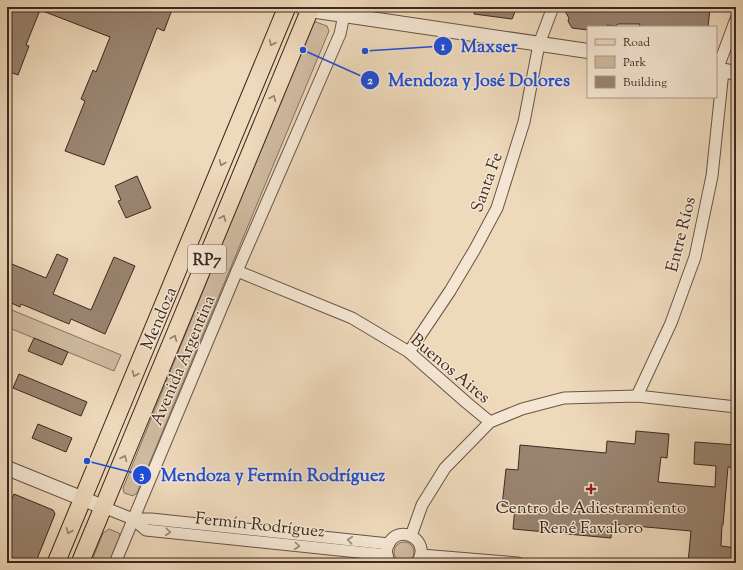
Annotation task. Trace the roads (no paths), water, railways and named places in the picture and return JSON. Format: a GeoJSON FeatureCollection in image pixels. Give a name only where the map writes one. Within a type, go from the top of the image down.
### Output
{"type":"FeatureCollection","features":[{"type":"Feature","properties":{"kind":"main road","name":"Mendoza"},"geometry":{"type":"LineString","coordinates":[[56,563],[287,7]]}},
{"type":"Feature","properties":{"kind":"main road","name":"Mendoza"},"geometry":{"type":"LineString","coordinates":[[80,563],[308,8]]}},
{"type":"Feature","properties":{"kind":"street","name":"Santa Fe"},"geometry":{"type":"LineString","coordinates":[[409,352],[450,291],[475,250],[497,208],[524,122],[539,44],[553,7]]}},
{"type":"Feature","properties":{"kind":"street"},"geometry":{"type":"LineString","coordinates":[[308,8],[344,15],[587,51]]}},
{"type":"Feature","properties":{"kind":"street","name":"Avenida Argentina"},"geometry":{"type":"LineString","coordinates":[[115,563],[237,271],[340,34],[344,15]]}},
{"type":"Feature","properties":{"kind":"street","name":"Entre Ríos"},"geometry":{"type":"LineString","coordinates":[[637,396],[671,323],[695,257],[712,176],[723,71],[736,19]]}},
{"type":"Feature","properties":{"kind":"street","name":"Buenos Aires"},"geometry":{"type":"LineString","coordinates":[[237,271],[352,318],[409,352],[467,404],[490,422]]}},
{"type":"Feature","properties":{"kind":"street"},"geometry":{"type":"LineString","coordinates":[[411,536],[422,505],[445,468],[490,422],[522,409],[564,398],[637,396],[736,407]]}},
{"type":"Feature","properties":{"kind":"street","name":"Fermín Rodríguez"},"geometry":{"type":"LineString","coordinates":[[7,468],[133,519],[151,520],[388,554]]}},
{"type":"Feature","properties":{"kind":"street"},"geometry":{"type":"LineString","coordinates":[[388,554],[394,537],[405,535],[416,539],[419,544],[421,549],[419,559],[518,563]]}},
{"type":"Feature","properties":{"kind":"place","name":"Mendoza y José Dolores"},"geometry":{"type":"Point","coordinates":[303,50]}},
{"type":"Feature","properties":{"kind":"place","name":"Maxser"},"geometry":{"type":"Point","coordinates":[365,51]}},
{"type":"Feature","properties":{"kind":"place","name":"Mendoza y Fermín Rodríguez"},"geometry":{"type":"Point","coordinates":[87,461]}},
{"type":"Feature","properties":{"kind":"place","name":"Centro de Adiestramiento René Favaloro"},"geometry":{"type":"Point","coordinates":[591,489]}}]}
